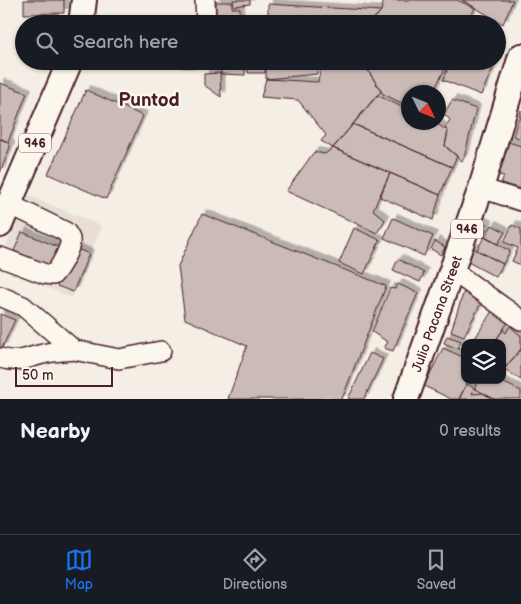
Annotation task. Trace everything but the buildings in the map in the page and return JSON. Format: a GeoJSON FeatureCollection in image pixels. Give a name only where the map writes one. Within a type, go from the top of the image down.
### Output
{"type":"FeatureCollection","features":[{"type":"Feature","properties":{"kind":"main road"},"geometry":{"type":"LineString","coordinates":[[82,15],[84,0]]}},
{"type":"Feature","properties":{"kind":"main road","name":"Julio Pacana Street"},"geometry":{"type":"LineString","coordinates":[[406,399],[481,188],[521,56]]}},
{"type":"Feature","properties":{"kind":"main road","name":"946"},"geometry":{"type":"LineString","coordinates":[[3,216],[66,70]]}},
{"type":"Feature","properties":{"kind":"street"},"geometry":{"type":"LineString","coordinates":[[205,0],[206,15]]}},
{"type":"Feature","properties":{"kind":"street"},"geometry":{"type":"LineString","coordinates":[[481,188],[521,202]]}},
{"type":"Feature","properties":{"kind":"street"},"geometry":{"type":"LineString","coordinates":[[0,258],[53,275],[59,269],[70,244],[70,238],[66,232],[3,216]]}},
{"type":"Feature","properties":{"kind":"street"},"geometry":{"type":"LineString","coordinates":[[453,271],[521,320]]}},
{"type":"Feature","properties":{"kind":"street"},"geometry":{"type":"LineString","coordinates":[[0,296],[23,306],[74,350]]}},
{"type":"Feature","properties":{"kind":"street"},"geometry":{"type":"LineString","coordinates":[[0,358],[20,361],[46,353],[74,350],[119,358],[161,351]]}},
{"type":"Feature","properties":{"kind":"shaded area"},"geometry":{"type":"Polygon","coordinates":[[[27,195],[102,226],[72,298],[0,268],[0,260],[27,195]]]}},
{"type":"Feature","properties":{"kind":"district","name":"Puntod"},"geometry":{"type":"Point","coordinates":[149,100]}}]}
